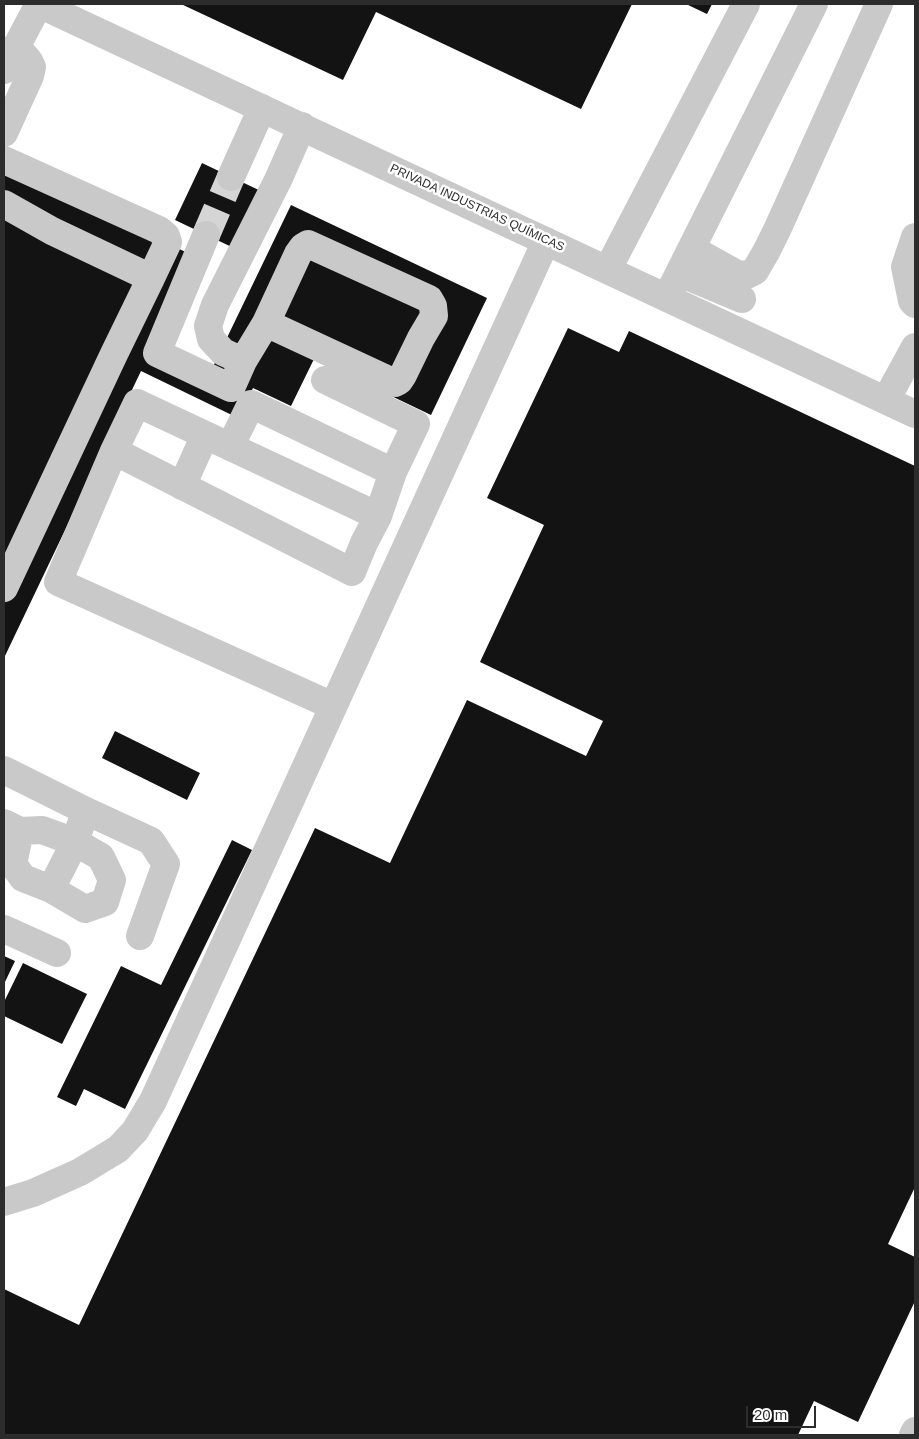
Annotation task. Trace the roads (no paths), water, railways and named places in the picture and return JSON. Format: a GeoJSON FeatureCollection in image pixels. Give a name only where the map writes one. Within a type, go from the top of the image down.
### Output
{"type":"FeatureCollection","features":[{"type":"Feature","properties":{"kind":"street"},"geometry":{"type":"LineString","coordinates":[[4,132],[32,68],[29,61],[10,58],[39,4]]}},
{"type":"Feature","properties":{"kind":"street","name":"PRIVADA INDUSTRIAS QUÍMICAS"},"geometry":{"type":"LineString","coordinates":[[39,4],[915,414]]}},
{"type":"Feature","properties":{"kind":"street"},"geometry":{"type":"LineString","coordinates":[[608,269],[746,4]]}},
{"type":"Feature","properties":{"kind":"street"},"geometry":{"type":"LineString","coordinates":[[667,298],[814,4]]}},
{"type":"Feature","properties":{"kind":"street"},"geometry":{"type":"LineString","coordinates":[[728,327],[745,287],[766,252],[879,4]]}},
{"type":"Feature","properties":{"kind":"street"},"geometry":{"type":"LineString","coordinates":[[231,177],[262,108]]}},
{"type":"Feature","properties":{"kind":"street"},"geometry":{"type":"LineString","coordinates":[[244,361],[223,352],[211,339],[208,326],[215,305],[278,180],[302,126]]}},
{"type":"Feature","properties":{"kind":"street"},"geometry":{"type":"LineString","coordinates":[[4,160],[159,230],[166,236],[168,242],[4,588]]}},
{"type":"Feature","properties":{"kind":"street"},"geometry":{"type":"LineString","coordinates":[[4,204],[52,231],[151,278]]}},
{"type":"Feature","properties":{"kind":"street"},"geometry":{"type":"LineString","coordinates":[[206,235],[157,353],[231,388],[266,323],[298,254],[308,244],[429,299],[433,306],[434,316],[403,375],[399,381],[395,382],[266,323]]}},
{"type":"Feature","properties":{"kind":"street"},"geometry":{"type":"LineString","coordinates":[[915,238],[904,267],[912,301],[915,304]]}},
{"type":"Feature","properties":{"kind":"street"},"geometry":{"type":"LineString","coordinates":[[4,1202],[33,1193],[80,1172],[118,1149],[135,1131],[153,1100],[546,241]]}},
{"type":"Feature","properties":{"kind":"street"},"geometry":{"type":"LineString","coordinates":[[692,249],[737,274],[745,287]]}},
{"type":"Feature","properties":{"kind":"street"},"geometry":{"type":"LineString","coordinates":[[680,273],[745,287]]}},
{"type":"Feature","properties":{"kind":"street"},"geometry":{"type":"LineString","coordinates":[[886,400],[915,347]]}},
{"type":"Feature","properties":{"kind":"street"},"geometry":{"type":"LineString","coordinates":[[114,451],[352,572],[378,516],[393,472],[416,424],[325,380]]}},
{"type":"Feature","properties":{"kind":"street"},"geometry":{"type":"LineString","coordinates":[[333,706],[58,582],[114,451],[137,403],[378,516]]}},
{"type":"Feature","properties":{"kind":"street"},"geometry":{"type":"LineString","coordinates":[[230,447],[251,404],[393,472]]}},
{"type":"Feature","properties":{"kind":"street"},"geometry":{"type":"LineString","coordinates":[[182,486],[205,435]]}},
{"type":"Feature","properties":{"kind":"street"},"geometry":{"type":"LineString","coordinates":[[4,770],[151,841],[166,864],[140,936]]}},
{"type":"Feature","properties":{"kind":"street"},"geometry":{"type":"LineString","coordinates":[[51,888],[75,842],[86,811]]}},
{"type":"Feature","properties":{"kind":"street"},"geometry":{"type":"LineString","coordinates":[[12,827],[42,830],[75,842],[101,857],[112,880],[105,902],[85,909],[51,888],[23,878],[12,864],[12,827]]}},
{"type":"Feature","properties":{"kind":"street"},"geometry":{"type":"LineString","coordinates":[[4,928],[57,953]]}},
{"type":"Feature","properties":{"kind":"street"},"geometry":{"type":"LineString","coordinates":[[913,1435],[915,1431]]}},
{"type":"Feature","properties":{"kind":"tunnel"},"geometry":{"type":"LineString","coordinates":[[206,235],[231,177]]}}]}
